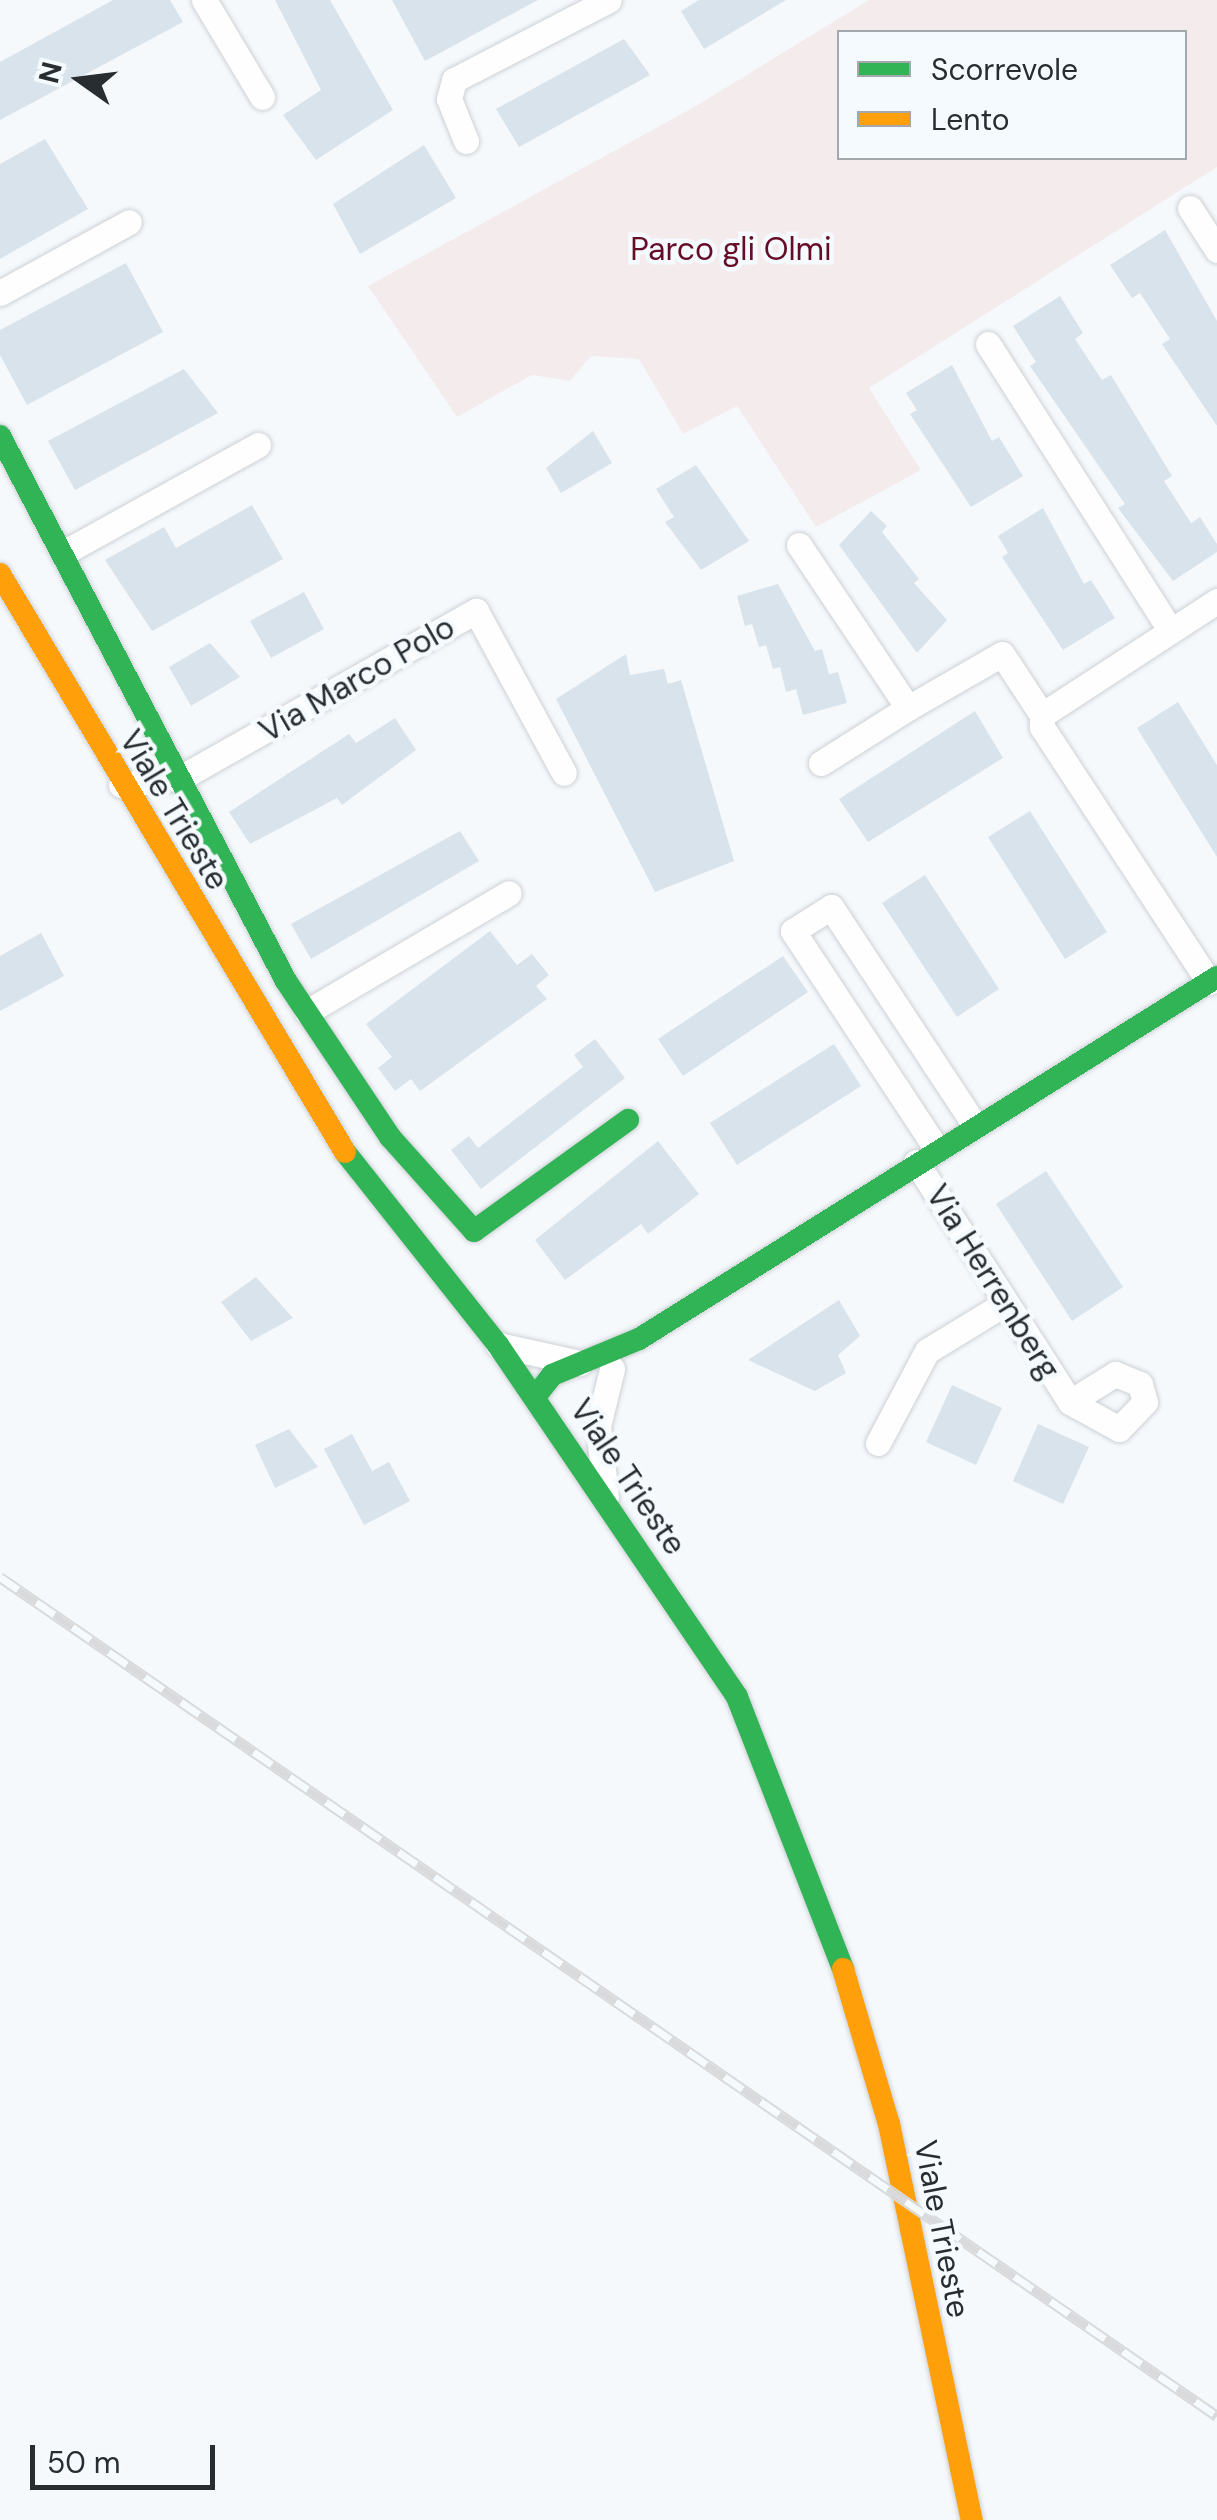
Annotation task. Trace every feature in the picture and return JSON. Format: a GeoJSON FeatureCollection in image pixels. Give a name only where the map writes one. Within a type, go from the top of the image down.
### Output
{"type":"FeatureCollection","features":[{"type":"Feature","properties":{"kind":"main road"},"geometry":{"type":"LineString","coordinates":[[0,436],[307,1012],[390,1137],[474,1232],[628,1120]]}},
{"type":"Feature","properties":{"kind":"main road","name":"Viale Trieste"},"geometry":{"type":"LineString","coordinates":[[3,592],[32,629],[332,1136],[498,1345],[607,1500],[737,1697],[842,1964],[890,2124],[972,2520]]}},
{"type":"Feature","properties":{"kind":"main road"},"geometry":{"type":"LineString","coordinates":[[535,1397],[552,1374],[639,1339],[974,1124],[1213,980]]}},
{"type":"Feature","properties":{"kind":"main road"},"geometry":{"type":"LineString","coordinates":[[535,1397],[572,1395],[612,1369],[639,1339]]}},
{"type":"Feature","properties":{"kind":"street"},"geometry":{"type":"LineString","coordinates":[[204,0],[262,97]]}},
{"type":"Feature","properties":{"kind":"street"},"geometry":{"type":"LineString","coordinates":[[466,141],[449,99],[454,80],[609,0]]}},
{"type":"Feature","properties":{"kind":"street"},"geometry":{"type":"LineString","coordinates":[[1190,208],[1217,250]]}},
{"type":"Feature","properties":{"kind":"street"},"geometry":{"type":"LineString","coordinates":[[0,293],[129,222]]}},
{"type":"Feature","properties":{"kind":"street"},"geometry":{"type":"LineString","coordinates":[[988,344],[1170,630]]}},
{"type":"Feature","properties":{"kind":"street"},"geometry":{"type":"LineString","coordinates":[[64,552],[258,445]]}},
{"type":"Feature","properties":{"kind":"street"},"geometry":{"type":"LineString","coordinates":[[799,546],[908,708]]}},
{"type":"Feature","properties":{"kind":"street"},"geometry":{"type":"LineString","coordinates":[[1042,715],[1217,601]]}},
{"type":"Feature","properties":{"kind":"street","name":"Via Marco Polo"},"geometry":{"type":"LineString","coordinates":[[144,820],[186,785],[476,611],[564,773]]}},
{"type":"Feature","properties":{"kind":"street"},"geometry":{"type":"LineString","coordinates":[[0,623],[32,629]]}},
{"type":"Feature","properties":{"kind":"street"},"geometry":{"type":"LineString","coordinates":[[822,763],[1002,654],[1042,715],[1042,727],[1213,980]]}},
{"type":"Feature","properties":{"kind":"street","name":"Via Marco Polo"},"geometry":{"type":"LineString","coordinates":[[121,785],[186,785]]}},
{"type":"Feature","properties":{"kind":"street"},"geometry":{"type":"LineString","coordinates":[[307,1012],[509,893]]}},
{"type":"Feature","properties":{"kind":"street","name":"Via Herrenberg"},"geometry":{"type":"LineString","coordinates":[[974,1124],[831,908],[793,931],[926,1155],[1004,1304],[1070,1402]]}},
{"type":"Feature","properties":{"kind":"street"},"geometry":{"type":"LineString","coordinates":[[878,1443],[927,1351],[1004,1304]]}},
{"type":"Feature","properties":{"kind":"street"},"geometry":{"type":"LineString","coordinates":[[498,1345],[580,1363]]}},
{"type":"Feature","properties":{"kind":"street"},"geometry":{"type":"LineString","coordinates":[[607,1500],[598,1426],[612,1369]]}},
{"type":"Feature","properties":{"kind":"green space","name":"Parco gli Olmi"},"geometry":{"type":"Polygon","coordinates":[[[869,0],[1217,0],[1217,167],[869,388],[921,470],[816,527],[737,406],[683,434],[639,359],[591,356],[570,381],[532,375],[457,417],[368,286],[696,106],[869,0]]]}},
{"type":"Feature","properties":{"kind":"building"},"geometry":{"type":"Polygon","coordinates":[[[113,0],[170,0],[183,22],[0,120],[0,62],[113,0]]]}},
{"type":"Feature","properties":{"kind":"building"},"geometry":{"type":"Polygon","coordinates":[[[275,0],[330,0],[393,110],[316,160],[283,115],[321,90],[275,0]]]}},
{"type":"Feature","properties":{"kind":"building"},"geometry":{"type":"Polygon","coordinates":[[[392,0],[538,0],[425,61],[392,0]]]}},
{"type":"Feature","properties":{"kind":"building"},"geometry":{"type":"Polygon","coordinates":[[[699,0],[786,0],[704,49],[681,11],[699,0]]]}},
{"type":"Feature","properties":{"kind":"building"},"geometry":{"type":"Polygon","coordinates":[[[624,39],[650,75],[519,147],[496,109],[624,39]]]}},
{"type":"Feature","properties":{"kind":"building"},"geometry":{"type":"Polygon","coordinates":[[[45,139],[88,209],[0,259],[0,164],[45,139]]]}},
{"type":"Feature","properties":{"kind":"building"},"geometry":{"type":"Polygon","coordinates":[[[424,145],[456,198],[360,254],[333,204],[424,145]]]}},
{"type":"Feature","properties":{"kind":"building"},"geometry":{"type":"Polygon","coordinates":[[[1165,230],[1217,321],[1217,426],[1162,344],[1170,339],[1140,293],[1132,298],[1110,265],[1165,230]]]}},
{"type":"Feature","properties":{"kind":"building"},"geometry":{"type":"Polygon","coordinates":[[[126,263],[163,332],[27,405],[0,355],[0,330],[126,263]]]}},
{"type":"Feature","properties":{"kind":"building"},"geometry":{"type":"Polygon","coordinates":[[[1060,296],[1083,333],[1075,339],[1102,380],[1111,375],[1172,476],[1164,481],[1191,523],[1200,517],[1217,544],[1217,552],[1173,581],[1118,508],[1125,504],[1030,366],[1036,362],[1013,326],[1060,296]]]}},
{"type":"Feature","properties":{"kind":"building"},"geometry":{"type":"Polygon","coordinates":[[[952,365],[992,441],[999,437],[1023,476],[971,507],[910,414],[917,410],[906,393],[952,365]]]}},
{"type":"Feature","properties":{"kind":"building"},"geometry":{"type":"Polygon","coordinates":[[[184,369],[218,413],[75,490],[48,441],[184,369]]]}},
{"type":"Feature","properties":{"kind":"building"},"geometry":{"type":"Polygon","coordinates":[[[593,431],[612,463],[561,493],[546,468],[593,431]]]}},
{"type":"Feature","properties":{"kind":"building"},"geometry":{"type":"Polygon","coordinates":[[[696,465],[749,541],[701,570],[665,522],[674,517],[656,489],[696,465]]]}},
{"type":"Feature","properties":{"kind":"building"},"geometry":{"type":"Polygon","coordinates":[[[252,505],[283,559],[152,631],[105,560],[164,527],[176,548],[252,505]]]}},
{"type":"Feature","properties":{"kind":"building"},"geometry":{"type":"Polygon","coordinates":[[[1043,508],[1084,584],[1091,580],[1115,618],[1063,650],[1002,557],[1008,553],[998,536],[1043,508]]]}},
{"type":"Feature","properties":{"kind":"building"},"geometry":{"type":"Polygon","coordinates":[[[871,511],[887,526],[882,532],[919,579],[914,583],[947,620],[917,653],[839,545],[871,511]]]}},
{"type":"Feature","properties":{"kind":"building"},"geometry":{"type":"Polygon","coordinates":[[[778,584],[815,651],[822,649],[829,674],[838,672],[847,703],[803,715],[796,689],[786,692],[780,667],[773,669],[766,645],[759,647],[752,624],[745,626],[737,596],[778,584]]]}},
{"type":"Feature","properties":{"kind":"building"},"geometry":{"type":"Polygon","coordinates":[[[304,592],[324,629],[271,658],[250,621],[304,592]]]}},
{"type":"Feature","properties":{"kind":"building"},"geometry":{"type":"Polygon","coordinates":[[[210,643],[240,677],[191,706],[169,667],[210,643]]]}},
{"type":"Feature","properties":{"kind":"building"},"geometry":{"type":"Polygon","coordinates":[[[626,654],[630,675],[664,669],[668,684],[681,680],[734,861],[655,892],[556,699],[626,654]]]}},
{"type":"Feature","properties":{"kind":"building"},"geometry":{"type":"Polygon","coordinates":[[[1178,702],[1217,765],[1217,857],[1137,728],[1178,702]]]}},
{"type":"Feature","properties":{"kind":"building"},"geometry":{"type":"Polygon","coordinates":[[[975,711],[1003,758],[868,842],[839,799],[975,711]]]}},
{"type":"Feature","properties":{"kind":"building"},"geometry":{"type":"Polygon","coordinates":[[[395,718],[416,750],[342,805],[337,798],[250,844],[229,812],[349,734],[356,743],[395,718]]]}},
{"type":"Feature","properties":{"kind":"building"},"geometry":{"type":"Polygon","coordinates":[[[1030,811],[1107,932],[1065,959],[988,837],[1030,811]]]}},
{"type":"Feature","properties":{"kind":"building"},"geometry":{"type":"Polygon","coordinates":[[[460,831],[479,861],[311,959],[291,924],[460,831]]]}},
{"type":"Feature","properties":{"kind":"building"},"geometry":{"type":"Polygon","coordinates":[[[925,875],[999,989],[957,1017],[882,903],[925,875]]]}},
{"type":"Feature","properties":{"kind":"building"},"geometry":{"type":"Polygon","coordinates":[[[490,931],[517,965],[532,954],[549,975],[536,986],[547,999],[420,1091],[411,1079],[395,1091],[378,1068],[392,1057],[366,1024],[490,931]]]}},
{"type":"Feature","properties":{"kind":"building"},"geometry":{"type":"Polygon","coordinates":[[[41,933],[64,976],[0,1011],[0,956],[41,933]]]}},
{"type":"Feature","properties":{"kind":"building"},"geometry":{"type":"Polygon","coordinates":[[[783,956],[808,992],[683,1076],[658,1039],[783,956]]]}},
{"type":"Feature","properties":{"kind":"building"},"geometry":{"type":"Polygon","coordinates":[[[595,1039],[625,1078],[481,1189],[451,1150],[469,1136],[478,1148],[583,1067],[574,1055],[595,1039]]]}},
{"type":"Feature","properties":{"kind":"building"},"geometry":{"type":"Polygon","coordinates":[[[834,1044],[861,1086],[737,1165],[710,1123],[834,1044]]]}},
{"type":"Feature","properties":{"kind":"building"},"geometry":{"type":"Polygon","coordinates":[[[658,1141],[699,1194],[648,1234],[641,1224],[565,1280],[535,1240],[658,1141]]]}},
{"type":"Feature","properties":{"kind":"building"},"geometry":{"type":"Polygon","coordinates":[[[1046,1171],[1123,1287],[1072,1321],[996,1204],[1046,1171]]]}},
{"type":"Feature","properties":{"kind":"building"},"geometry":{"type":"Polygon","coordinates":[[[256,1277],[293,1318],[251,1341],[221,1302],[256,1277]]]}},
{"type":"Feature","properties":{"kind":"building"},"geometry":{"type":"Polygon","coordinates":[[[839,1300],[860,1336],[838,1355],[846,1373],[815,1391],[748,1360],[839,1300]]]}},
{"type":"Feature","properties":{"kind":"building"},"geometry":{"type":"Polygon","coordinates":[[[952,1385],[1002,1408],[976,1465],[926,1442],[952,1385]]]}},
{"type":"Feature","properties":{"kind":"building"},"geometry":{"type":"Polygon","coordinates":[[[1038,1424],[1089,1447],[1063,1504],[1013,1481],[1038,1424]]]}},
{"type":"Feature","properties":{"kind":"building"},"geometry":{"type":"Polygon","coordinates":[[[289,1429],[318,1467],[275,1488],[255,1445],[289,1429]]]}},
{"type":"Feature","properties":{"kind":"building"},"geometry":{"type":"Polygon","coordinates":[[[352,1434],[372,1471],[389,1462],[410,1501],[364,1525],[324,1449],[352,1434]]]}},
{"type":"Feature","properties":{"kind":"railway"},"geometry":{"type":"LineString","coordinates":[[0,1577],[1217,2416]]}},
{"type":"Feature","properties":{"kind":"traffic: fast"},"geometry":{"type":"LineString","coordinates":[[0,436],[286,981],[390,1137],[474,1231],[628,1120]]}},
{"type":"Feature","properties":{"kind":"traffic: fast"},"geometry":{"type":"LineString","coordinates":[[535,1397],[552,1375],[639,1339],[1217,977]]}},
{"type":"Feature","properties":{"kind":"traffic: fast"},"geometry":{"type":"LineString","coordinates":[[345,1152],[498,1345],[737,1697],[843,1969]]}},
{"type":"Feature","properties":{"kind":"traffic: slow"},"geometry":{"type":"LineString","coordinates":[[0,574],[345,1152]]}},
{"type":"Feature","properties":{"kind":"traffic: slow"},"geometry":{"type":"LineString","coordinates":[[843,1969],[889,2124],[972,2520]]}}]}
